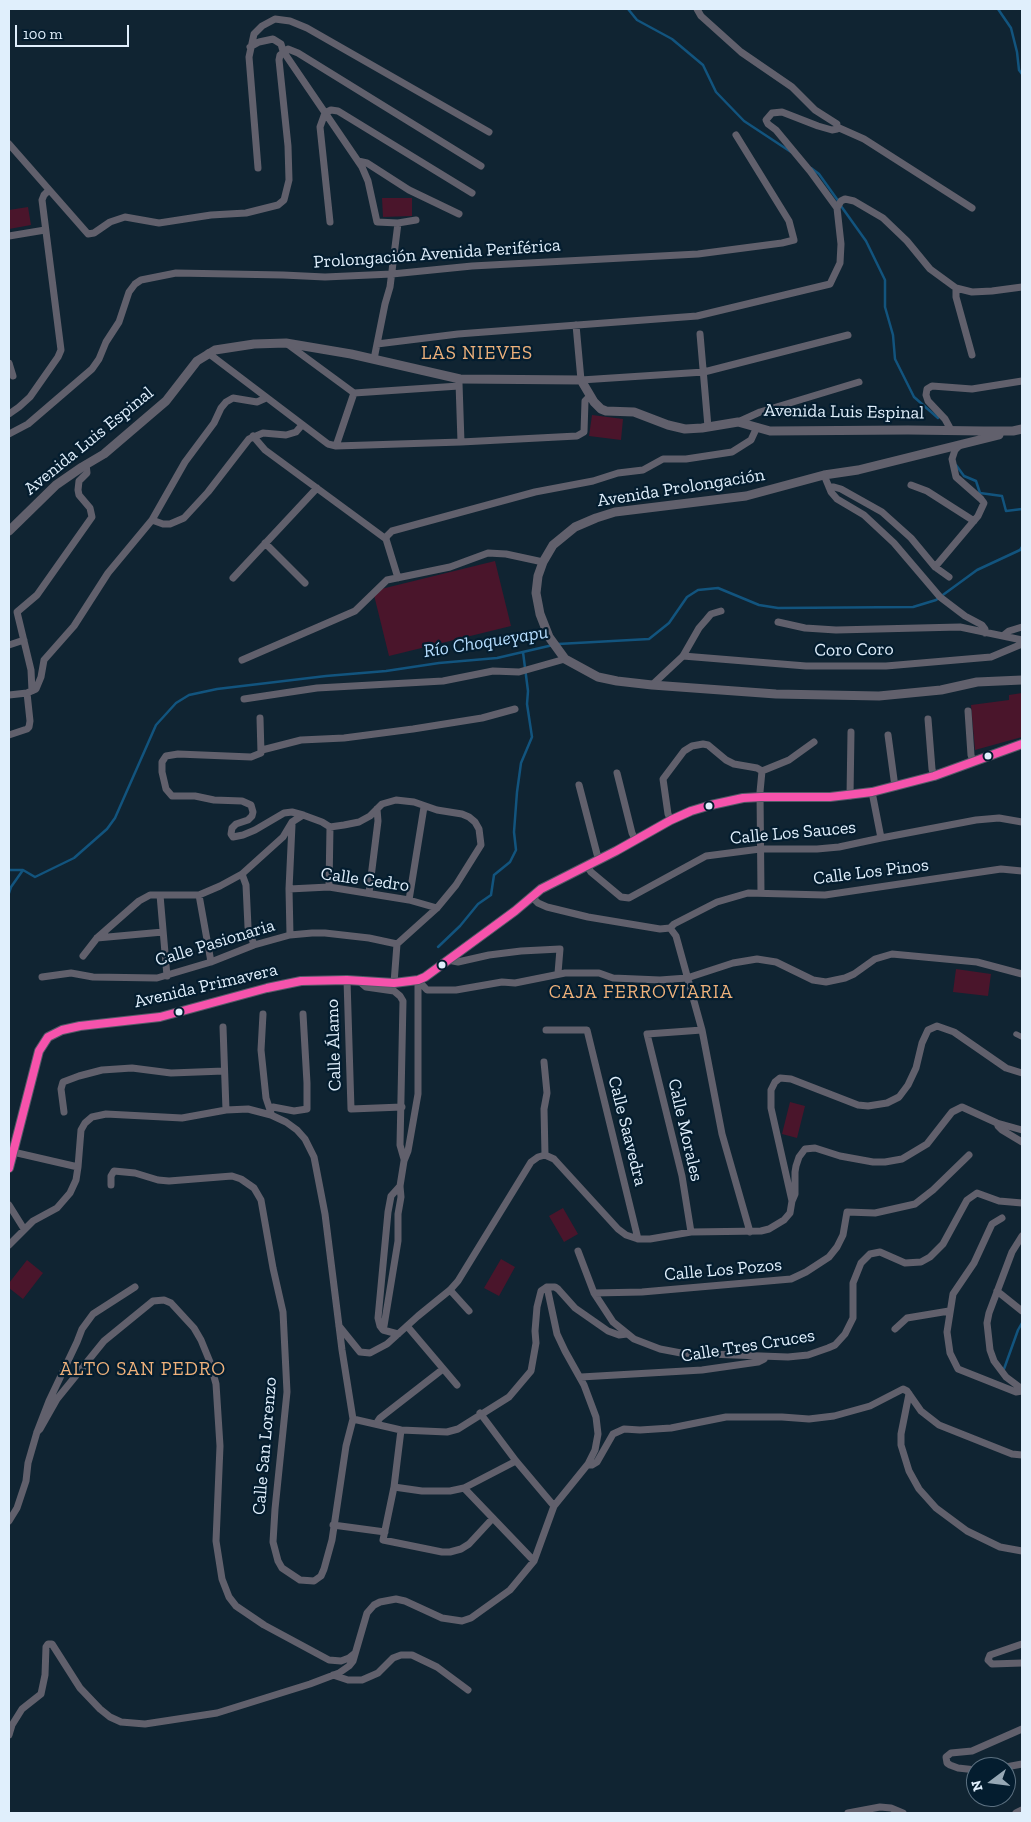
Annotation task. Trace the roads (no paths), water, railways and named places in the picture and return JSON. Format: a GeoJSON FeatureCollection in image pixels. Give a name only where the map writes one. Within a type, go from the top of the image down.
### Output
{"type":"FeatureCollection","features":[{"type":"Feature","properties":{"kind":"main road","name":"Avenida Primavera"},"geometry":{"type":"LineString","coordinates":[[9,1168],[39,1051],[48,1037],[55,1033],[80,1026],[160,1017],[285,984],[318,980],[394,983],[418,980],[425,977],[515,911],[541,889],[588,866],[671,820],[711,805],[731,800],[760,797],[850,796],[872,792],[934,776],[1022,744]]}},
{"type":"Feature","properties":{"kind":"street"},"geometry":{"type":"LineString","coordinates":[[697,9],[701,16],[733,45],[792,86],[815,110],[837,124],[838,128],[864,139],[972,208]]}},
{"type":"Feature","properties":{"kind":"street"},"geometry":{"type":"LineString","coordinates":[[258,168],[249,68],[250,47],[257,30],[275,19],[299,24],[489,132]]}},
{"type":"Feature","properties":{"kind":"street"},"geometry":{"type":"LineString","coordinates":[[250,47],[273,39],[281,44],[325,113],[358,160],[365,174],[377,222],[398,223],[416,220]]}},
{"type":"Feature","properties":{"kind":"street"},"geometry":{"type":"LineString","coordinates":[[9,144],[88,234],[94,233],[110,222],[125,217],[159,223],[211,215],[246,213],[282,203],[287,193],[289,180],[279,60],[280,55],[288,49],[298,53],[481,166]]}},
{"type":"Feature","properties":{"kind":"street"},"geometry":{"type":"LineString","coordinates":[[330,222],[320,127],[325,113],[331,110],[338,111],[472,192]]}},
{"type":"Feature","properties":{"kind":"street"},"geometry":{"type":"LineString","coordinates":[[377,344],[458,334],[697,316],[830,284],[837,273],[841,253],[837,208],[810,171],[766,120],[772,113],[782,112],[832,130],[838,128]]}},
{"type":"Feature","properties":{"kind":"street","name":"Prolongación Avenida Periférica"},"geometry":{"type":"LineString","coordinates":[[9,434],[28,424],[92,369],[119,322],[129,292],[141,280],[176,273],[325,277],[392,274],[472,266],[698,254],[794,240],[789,220],[736,135]]}},
{"type":"Feature","properties":{"kind":"street"},"geometry":{"type":"LineString","coordinates":[[358,160],[367,163],[409,190],[459,214]]}},
{"type":"Feature","properties":{"kind":"street"},"geometry":{"type":"LineString","coordinates":[[9,414],[30,397],[61,350],[42,200],[48,190]]}},
{"type":"Feature","properties":{"kind":"street"},"geometry":{"type":"LineString","coordinates":[[837,208],[841,201],[850,199],[883,218],[907,241],[930,269],[956,288],[972,292],[1022,287]]}},
{"type":"Feature","properties":{"kind":"street"},"geometry":{"type":"LineString","coordinates":[[374,359],[384,304],[390,287],[398,223]]}},
{"type":"Feature","properties":{"kind":"street"},"geometry":{"type":"LineString","coordinates":[[9,236],[45,230]]}},
{"type":"Feature","properties":{"kind":"street"},"geometry":{"type":"LineString","coordinates":[[956,288],[956,297],[972,354]]}},
{"type":"Feature","properties":{"kind":"street"},"geometry":{"type":"LineString","coordinates":[[576,325],[581,380],[704,372],[848,335]]}},
{"type":"Feature","properties":{"kind":"street"},"geometry":{"type":"LineString","coordinates":[[700,334],[708,427]]}},
{"type":"Feature","properties":{"kind":"street"},"geometry":{"type":"LineString","coordinates":[[286,343],[354,393],[460,382],[462,442]]}},
{"type":"Feature","properties":{"kind":"street","name":"Avenida Luis Espinal"},"geometry":{"type":"LineString","coordinates":[[9,531],[56,486],[86,464],[104,454],[166,401],[197,360],[215,350],[254,344],[286,343],[374,359],[460,382],[581,380],[598,407],[606,411],[634,412],[668,425],[686,429],[738,422],[770,430],[1018,430]]}},
{"type":"Feature","properties":{"kind":"street"},"geometry":{"type":"LineString","coordinates":[[208,353],[328,444],[336,446],[462,442],[582,434],[585,428],[586,401],[590,396]]}},
{"type":"Feature","properties":{"kind":"street"},"geometry":{"type":"LineString","coordinates":[[9,363],[13,376]]}},
{"type":"Feature","properties":{"kind":"street"},"geometry":{"type":"LineString","coordinates":[[951,430],[945,419],[928,401],[926,396],[927,389],[932,386],[972,389],[1022,381]]}},
{"type":"Feature","properties":{"kind":"street"},"geometry":{"type":"LineString","coordinates":[[738,422],[760,412],[859,382]]}},
{"type":"Feature","properties":{"kind":"street"},"geometry":{"type":"LineString","coordinates":[[336,446],[354,393]]}},
{"type":"Feature","properties":{"kind":"street"},"geometry":{"type":"LineString","coordinates":[[9,695],[36,689],[44,660],[74,626],[117,561],[152,520],[185,462],[214,423],[226,402],[233,398],[257,402],[266,398]]}},
{"type":"Feature","properties":{"kind":"street"},"geometry":{"type":"LineString","coordinates":[[152,520],[163,524],[170,524],[184,518],[208,492],[253,436],[267,432],[292,434],[302,425]]}},
{"type":"Feature","properties":{"kind":"street"},"geometry":{"type":"LineString","coordinates":[[386,539],[386,536],[392,531],[526,495],[593,481],[618,473],[643,470],[663,459],[686,459],[732,452],[751,440],[757,427]]}},
{"type":"Feature","properties":{"kind":"street","name":"Avenida Prolongación"},"geometry":{"type":"LineString","coordinates":[[1018,430],[858,470],[824,475],[746,496],[615,512],[596,518],[575,527],[553,545],[543,562],[538,576],[536,593],[540,614],[549,637],[563,656],[598,677],[652,685],[776,694],[879,696],[941,690],[977,682],[1022,680]]}},
{"type":"Feature","properties":{"kind":"street"},"geometry":{"type":"LineString","coordinates":[[253,436],[265,450],[386,539],[398,578]]}},
{"type":"Feature","properties":{"kind":"street"},"geometry":{"type":"LineString","coordinates":[[935,567],[974,521],[982,510],[984,503],[956,477],[952,458],[955,450],[960,445]]}},
{"type":"Feature","properties":{"kind":"street"},"geometry":{"type":"LineString","coordinates":[[9,735],[26,729],[30,722],[29,692],[31,670],[17,612],[37,595],[92,517],[90,508],[79,495],[78,490],[79,481],[87,471],[86,464]]}},
{"type":"Feature","properties":{"kind":"street"},"geometry":{"type":"LineString","coordinates":[[824,475],[829,487],[837,498],[864,515],[894,543],[940,597],[965,616],[982,625],[985,633]]}},
{"type":"Feature","properties":{"kind":"street"},"geometry":{"type":"LineString","coordinates":[[911,485],[927,491],[974,521]]}},
{"type":"Feature","properties":{"kind":"street"},"geometry":{"type":"LineString","coordinates":[[829,487],[834,486],[842,489],[882,512],[911,538],[935,567],[949,577]]}},
{"type":"Feature","properties":{"kind":"street"},"geometry":{"type":"LineString","coordinates":[[233,578],[317,488]]}},
{"type":"Feature","properties":{"kind":"street"},"geometry":{"type":"LineString","coordinates":[[265,543],[305,583]]}},
{"type":"Feature","properties":{"kind":"street"},"geometry":{"type":"LineString","coordinates":[[242,660],[355,611],[387,580],[450,567],[488,554],[506,554],[543,562]]}},
{"type":"Feature","properties":{"kind":"street"},"geometry":{"type":"LineString","coordinates":[[652,685],[683,656],[699,628],[711,614],[721,611]]}},
{"type":"Feature","properties":{"kind":"street"},"geometry":{"type":"LineString","coordinates":[[778,622],[805,628],[836,630],[950,627],[971,629],[1022,640]]}},
{"type":"Feature","properties":{"kind":"street"},"geometry":{"type":"LineString","coordinates":[[1004,635],[1009,631],[1022,627]]}},
{"type":"Feature","properties":{"kind":"street"},"geometry":{"type":"LineString","coordinates":[[9,645],[24,640]]}},
{"type":"Feature","properties":{"kind":"street","name":"Coro Coro"},"geometry":{"type":"LineString","coordinates":[[683,656],[806,666],[886,666],[992,658],[1022,644]]}},
{"type":"Feature","properties":{"kind":"street"},"geometry":{"type":"LineString","coordinates":[[244,699],[317,688],[443,681],[493,671],[519,672],[563,656]]}},
{"type":"Feature","properties":{"kind":"street"},"geometry":{"type":"LineString","coordinates":[[394,983],[397,944],[437,908],[456,885],[481,845],[481,838],[475,822],[462,814],[443,812],[409,801],[396,800],[386,802],[370,816],[359,822],[330,827],[317,820],[292,812],[284,813],[255,830],[233,837],[231,834],[232,828],[252,816],[252,808],[242,801],[214,800],[195,796],[172,796],[166,789],[162,762],[166,756],[178,754],[251,756],[261,753],[262,750],[301,740],[344,738],[482,718],[515,709]]}},
{"type":"Feature","properties":{"kind":"street"},"geometry":{"type":"LineString","coordinates":[[968,711],[973,761]]}},
{"type":"Feature","properties":{"kind":"street"},"geometry":{"type":"LineString","coordinates":[[260,718],[262,750]]}},
{"type":"Feature","properties":{"kind":"street"},"geometry":{"type":"LineString","coordinates":[[928,719],[934,776]]}},
{"type":"Feature","properties":{"kind":"street"},"geometry":{"type":"LineString","coordinates":[[850,796],[851,732]]}},
{"type":"Feature","properties":{"kind":"street"},"geometry":{"type":"LineString","coordinates":[[888,735],[895,787]]}},
{"type":"Feature","properties":{"kind":"street"},"geometry":{"type":"LineString","coordinates":[[762,771],[789,760],[814,742]]}},
{"type":"Feature","properties":{"kind":"street"},"geometry":{"type":"LineString","coordinates":[[671,820],[668,814],[663,779],[684,751],[692,746],[708,745],[734,764],[757,768],[762,771]]}},
{"type":"Feature","properties":{"kind":"street"},"geometry":{"type":"LineString","coordinates":[[762,771],[760,797],[762,892]]}},
{"type":"Feature","properties":{"kind":"street"},"geometry":{"type":"LineString","coordinates":[[616,773],[635,839]]}},
{"type":"Feature","properties":{"kind":"street"},"geometry":{"type":"LineString","coordinates":[[579,785],[597,854],[600,859]]}},
{"type":"Feature","properties":{"kind":"street"},"geometry":{"type":"LineString","coordinates":[[872,792],[880,838]]}},
{"type":"Feature","properties":{"kind":"street"},"geometry":{"type":"LineString","coordinates":[[410,900],[424,806]]}},
{"type":"Feature","properties":{"kind":"street"},"geometry":{"type":"LineString","coordinates":[[369,893],[378,821],[377,809]]}},
{"type":"Feature","properties":{"kind":"street"},"geometry":{"type":"LineString","coordinates":[[83,956],[97,938],[139,901],[150,895],[199,896],[242,874],[283,838],[292,822],[303,815]]}},
{"type":"Feature","properties":{"kind":"street","name":"Calle Los Sauces"},"geometry":{"type":"LineString","coordinates":[[588,866],[591,872],[621,897],[628,898],[706,856],[760,848],[817,849],[839,847],[976,820],[999,818],[1022,822]]}},
{"type":"Feature","properties":{"kind":"street"},"geometry":{"type":"LineString","coordinates":[[290,935],[289,889],[292,822]]}},
{"type":"Feature","properties":{"kind":"street"},"geometry":{"type":"LineString","coordinates":[[329,887],[330,827]]}},
{"type":"Feature","properties":{"kind":"street","name":"Calle Los Pinos"},"geometry":{"type":"LineString","coordinates":[[670,928],[674,924],[717,902],[748,893],[826,895],[1001,869],[1022,871]]}},
{"type":"Feature","properties":{"kind":"street"},"geometry":{"type":"LineString","coordinates":[[242,874],[246,885],[248,928],[254,945]]}},
{"type":"Feature","properties":{"kind":"street","name":"Calle Cedro"},"geometry":{"type":"LineString","coordinates":[[289,889],[329,887],[410,900],[437,908]]}},
{"type":"Feature","properties":{"kind":"street"},"geometry":{"type":"LineString","coordinates":[[160,895],[167,976]]}},
{"type":"Feature","properties":{"kind":"street"},"geometry":{"type":"LineString","coordinates":[[199,896],[211,962]]}},
{"type":"Feature","properties":{"kind":"street"},"geometry":{"type":"LineString","coordinates":[[532,897],[538,903],[547,907],[588,917],[660,929],[670,928],[676,936],[702,1030],[722,1134],[750,1232]]}},
{"type":"Feature","properties":{"kind":"street"},"geometry":{"type":"LineString","coordinates":[[97,938],[163,932]]}},
{"type":"Feature","properties":{"kind":"street","name":"Calle Pasionaria"},"geometry":{"type":"LineString","coordinates":[[42,978],[71,973],[92,977],[157,978],[211,962],[254,945],[290,935],[325,933],[369,938],[397,944]]}},
{"type":"Feature","properties":{"kind":"street"},"geometry":{"type":"LineString","coordinates":[[448,960],[458,962],[496,954],[560,949],[558,973]]}},
{"type":"Feature","properties":{"kind":"street"},"geometry":{"type":"LineString","coordinates":[[418,980],[427,990],[456,990],[502,982],[515,983],[558,973],[599,973],[613,978],[646,980],[687,978],[732,963],[767,960],[787,966],[820,982],[835,981],[854,974],[875,958],[892,954],[977,962],[1022,974]]}},
{"type":"Feature","properties":{"kind":"street","name":"Calle Álamo"},"geometry":{"type":"LineString","coordinates":[[347,980],[351,1109],[402,1107]]}},
{"type":"Feature","properties":{"kind":"street"},"geometry":{"type":"LineString","coordinates":[[382,1327],[384,1326],[398,1241],[400,1186],[404,1159],[408,1151],[418,1094],[418,980]]}},
{"type":"Feature","properties":{"kind":"street"},"geometry":{"type":"LineString","coordinates":[[359,981],[366,987],[394,991],[403,1002],[400,1145],[404,1159]]}},
{"type":"Feature","properties":{"kind":"street"},"geometry":{"type":"LineString","coordinates":[[263,1014],[261,1050],[266,1098],[270,1112]]}},
{"type":"Feature","properties":{"kind":"street"},"geometry":{"type":"LineString","coordinates":[[270,1112],[273,1107],[294,1111],[306,1110],[307,1083],[303,1014]]}},
{"type":"Feature","properties":{"kind":"street"},"geometry":{"type":"LineString","coordinates":[[792,1201],[771,1108],[771,1090],[775,1082],[783,1077],[858,1105],[868,1106],[887,1103],[899,1097],[908,1086],[928,1030],[937,1026],[954,1032],[996,1062],[1022,1074]]}},
{"type":"Feature","properties":{"kind":"street"},"geometry":{"type":"LineString","coordinates":[[223,1027],[226,1110]]}},
{"type":"Feature","properties":{"kind":"street","name":"Calle Saavedra"},"geometry":{"type":"LineString","coordinates":[[546,1030],[587,1030],[638,1239]]}},
{"type":"Feature","properties":{"kind":"street","name":"Calle Morales"},"geometry":{"type":"LineString","coordinates":[[691,1232],[682,1176],[647,1034],[702,1030]]}},
{"type":"Feature","properties":{"kind":"street"},"geometry":{"type":"LineString","coordinates":[[544,1062],[547,1093],[544,1109],[545,1156]]}},
{"type":"Feature","properties":{"kind":"street"},"geometry":{"type":"LineString","coordinates":[[64,1112],[62,1082],[102,1070],[132,1068],[171,1073],[224,1071]]}},
{"type":"Feature","properties":{"kind":"street"},"geometry":{"type":"LineString","coordinates":[[339,1326],[360,1352],[370,1352],[387,1344],[450,1290],[465,1272],[531,1162],[545,1156],[554,1159],[618,1229],[626,1235],[638,1239],[650,1239],[691,1232],[750,1232],[769,1229],[784,1220],[790,1212],[795,1194],[796,1166],[802,1151],[805,1150],[815,1148],[840,1156],[885,1162],[902,1159],[917,1151],[933,1138],[952,1112],[959,1108],[965,1108],[998,1123],[1022,1130]]}},
{"type":"Feature","properties":{"kind":"street"},"geometry":{"type":"LineString","coordinates":[[9,1245],[33,1221],[57,1208],[65,1201],[76,1180],[80,1130],[85,1122],[92,1117],[106,1114],[182,1118],[226,1110],[248,1109],[270,1112]]}},
{"type":"Feature","properties":{"kind":"street","name":"Calle San Lorenzo"},"geometry":{"type":"LineString","coordinates":[[111,1185],[111,1176],[114,1171],[123,1171],[169,1181],[232,1176],[241,1178],[254,1188],[261,1200],[265,1213],[285,1335],[286,1408],[273,1530],[276,1552],[282,1568],[300,1580],[314,1580],[321,1576],[332,1540],[346,1446],[353,1419],[325,1214],[314,1157],[305,1139],[297,1130],[270,1112]]}},
{"type":"Feature","properties":{"kind":"street"},"geometry":{"type":"LineString","coordinates":[[998,1123],[1002,1130],[1022,1142]]}},
{"type":"Feature","properties":{"kind":"street"},"geometry":{"type":"LineString","coordinates":[[13,1152],[78,1167]]}},
{"type":"Feature","properties":{"kind":"street","name":"Calle Los Pozos"},"geometry":{"type":"LineString","coordinates":[[594,1293],[660,1291],[791,1279],[819,1264],[837,1248],[843,1235],[847,1212],[874,1213],[915,1204],[933,1190],[969,1155]]}},
{"type":"Feature","properties":{"kind":"street"},"geometry":{"type":"LineString","coordinates":[[398,1334],[386,1331],[380,1326],[378,1318],[388,1212],[391,1196],[400,1186]]}},
{"type":"Feature","properties":{"kind":"street","name":"Calle Tres Cruces"},"geometry":{"type":"LineString","coordinates":[[581,1377],[702,1370],[758,1362],[768,1358],[808,1355],[828,1348],[845,1334],[852,1318],[852,1293],[858,1269],[861,1262],[870,1254],[880,1252],[905,1263],[921,1262],[930,1257],[943,1244],[967,1200],[977,1193],[999,1201],[1022,1203]]}},
{"type":"Feature","properties":{"kind":"street"},"geometry":{"type":"LineString","coordinates":[[9,1205],[24,1229]]}},
{"type":"Feature","properties":{"kind":"street"},"geometry":{"type":"LineString","coordinates":[[1002,1218],[992,1224],[974,1263],[953,1294],[947,1332],[950,1353],[958,1369],[1016,1392],[1022,1390]]}},
{"type":"Feature","properties":{"kind":"street"},"geometry":{"type":"LineString","coordinates":[[1022,1236],[1012,1252],[986,1323],[990,1350],[999,1369],[1022,1390]]}},
{"type":"Feature","properties":{"kind":"street"},"geometry":{"type":"LineString","coordinates":[[578,1251],[594,1293],[613,1322],[639,1341],[660,1349],[681,1353],[768,1358]]}},
{"type":"Feature","properties":{"kind":"street"},"geometry":{"type":"LineString","coordinates":[[9,1521],[17,1508],[26,1481],[28,1463],[37,1432],[87,1320],[93,1314],[135,1287]]}},
{"type":"Feature","properties":{"kind":"street"},"geometry":{"type":"LineString","coordinates":[[353,1419],[401,1430],[447,1432],[458,1429],[509,1397],[531,1371],[536,1343],[537,1307],[541,1291],[547,1287],[558,1289],[575,1308],[608,1331],[619,1335],[627,1334]]}},
{"type":"Feature","properties":{"kind":"street"},"geometry":{"type":"LineString","coordinates":[[9,1735],[12,1725],[22,1709],[41,1694],[45,1675],[46,1647],[48,1644],[52,1644],[80,1688],[100,1710],[121,1722],[145,1724],[217,1713],[333,1676],[349,1666],[353,1661],[367,1613],[374,1605],[380,1602],[396,1599],[405,1601],[449,1620],[462,1621],[471,1618],[510,1590],[534,1562],[554,1506],[588,1464],[595,1450],[598,1434],[596,1417],[581,1377],[565,1351],[558,1334],[547,1287]]}},
{"type":"Feature","properties":{"kind":"street"},"geometry":{"type":"LineString","coordinates":[[450,1290],[469,1311]]}},
{"type":"Feature","properties":{"kind":"street"},"geometry":{"type":"LineString","coordinates":[[997,1291],[1022,1311]]}},
{"type":"Feature","properties":{"kind":"street"},"geometry":{"type":"LineString","coordinates":[[37,1432],[58,1399],[104,1341],[153,1302],[164,1300],[171,1303],[194,1328],[201,1340],[216,1384],[220,1446],[216,1541],[222,1579],[229,1597],[236,1606],[264,1625],[329,1660],[342,1661],[354,1654]]}},
{"type":"Feature","properties":{"kind":"street"},"geometry":{"type":"LineString","coordinates":[[895,1329],[906,1318],[949,1311]]}},
{"type":"Feature","properties":{"kind":"street"},"geometry":{"type":"LineString","coordinates":[[407,1326],[458,1385]]}},
{"type":"Feature","properties":{"kind":"street"},"geometry":{"type":"LineString","coordinates":[[376,1424],[380,1418],[443,1369]]}},
{"type":"Feature","properties":{"kind":"street"},"geometry":{"type":"LineString","coordinates":[[588,1464],[592,1465],[597,1462],[613,1434],[624,1429],[671,1428],[726,1418],[821,1418],[858,1410],[879,1402],[900,1389],[905,1390],[921,1411],[939,1425],[1012,1454],[1022,1455]]}},
{"type":"Feature","properties":{"kind":"street"},"geometry":{"type":"LineString","coordinates":[[909,1394],[901,1445],[909,1471],[918,1490],[936,1508],[967,1531],[1000,1547],[1022,1551]]}},
{"type":"Feature","properties":{"kind":"street"},"geometry":{"type":"LineString","coordinates":[[480,1414],[554,1506]]}},
{"type":"Feature","properties":{"kind":"street"},"geometry":{"type":"LineString","coordinates":[[401,1430],[394,1487],[383,1540],[450,1552],[461,1549],[469,1544],[493,1518]]}},
{"type":"Feature","properties":{"kind":"street"},"geometry":{"type":"LineString","coordinates":[[394,1487],[437,1492],[464,1488],[516,1461]]}},
{"type":"Feature","properties":{"kind":"street"},"geometry":{"type":"LineString","coordinates":[[464,1488],[534,1562]]}},
{"type":"Feature","properties":{"kind":"street"},"geometry":{"type":"LineString","coordinates":[[333,1525],[385,1532]]}},
{"type":"Feature","properties":{"kind":"street"},"geometry":{"type":"LineString","coordinates":[[1022,1644],[990,1655],[988,1660],[992,1664],[1022,1663]]}},
{"type":"Feature","properties":{"kind":"street"},"geometry":{"type":"LineString","coordinates":[[333,1676],[348,1680],[362,1680],[378,1673],[393,1658],[400,1655],[412,1655],[437,1667],[468,1690]]}},
{"type":"Feature","properties":{"kind":"street"},"geometry":{"type":"LineString","coordinates":[[966,1769],[948,1764],[946,1757],[951,1753],[972,1751],[1022,1729]]}},
{"type":"Feature","properties":{"kind":"street"},"geometry":{"type":"LineString","coordinates":[[848,1813],[880,1807],[891,1808],[903,1813]]}},
{"type":"Feature","properties":{"kind":"street"},"geometry":{"type":"LineString","coordinates":[[1016,1813],[1022,1810]]}},
{"type":"Feature","properties":{"kind":"waterway"},"geometry":{"type":"LineString","coordinates":[[628,9],[637,20],[672,39],[703,65],[716,92],[744,121],[791,152]]}},
{"type":"Feature","properties":{"kind":"waterway"},"geometry":{"type":"LineString","coordinates":[[998,9],[1011,28],[1019,70],[1022,74]]}},
{"type":"Feature","properties":{"kind":"waterway"},"geometry":{"type":"LineString","coordinates":[[811,168],[819,174],[839,202]]}},
{"type":"Feature","properties":{"kind":"waterway"},"geometry":{"type":"LineString","coordinates":[[841,206],[866,241],[885,280],[885,307],[893,335],[895,359],[914,397],[938,418]]}},
{"type":"Feature","properties":{"kind":"waterway"},"geometry":{"type":"LineString","coordinates":[[956,465],[964,476],[976,481],[980,493],[1002,496],[1006,511],[1022,509]]}},
{"type":"Feature","properties":{"kind":"waterway","name":"Río Choqueyapu"},"geometry":{"type":"LineString","coordinates":[[558,644],[649,639],[669,623],[687,597],[698,590],[718,588],[759,605],[778,608],[913,607],[936,600],[977,570],[1020,550],[1022,547]]}},
{"type":"Feature","properties":{"kind":"waterway","name":"Río Choqueyapu"},"geometry":{"type":"LineString","coordinates":[[9,870],[23,870],[35,877],[74,858],[107,829],[115,818],[156,725],[176,703],[189,695],[217,689],[497,658],[553,645]]}},
{"type":"Feature","properties":{"kind":"waterway"},"geometry":{"type":"LineString","coordinates":[[438,947],[460,926],[478,904],[491,895],[494,875],[510,862],[516,850],[514,832],[521,763],[532,737],[523,652]]}},
{"type":"Feature","properties":{"kind":"waterway"},"geometry":{"type":"LineString","coordinates":[[9,893],[23,870]]}},
{"type":"Feature","properties":{"kind":"waterway"},"geometry":{"type":"LineString","coordinates":[[1004,1369],[1022,1323]]}},
{"type":"Feature","properties":{"kind":"district","name":"LAS NIEVES"},"geometry":{"type":"Point","coordinates":[477,354]}},
{"type":"Feature","properties":{"kind":"district","name":"CAJA FERROVIARIA"},"geometry":{"type":"Point","coordinates":[641,993]}},
{"type":"Feature","properties":{"kind":"district","name":"ALTO SAN PEDRO"},"geometry":{"type":"Point","coordinates":[143,1370]}}]}
